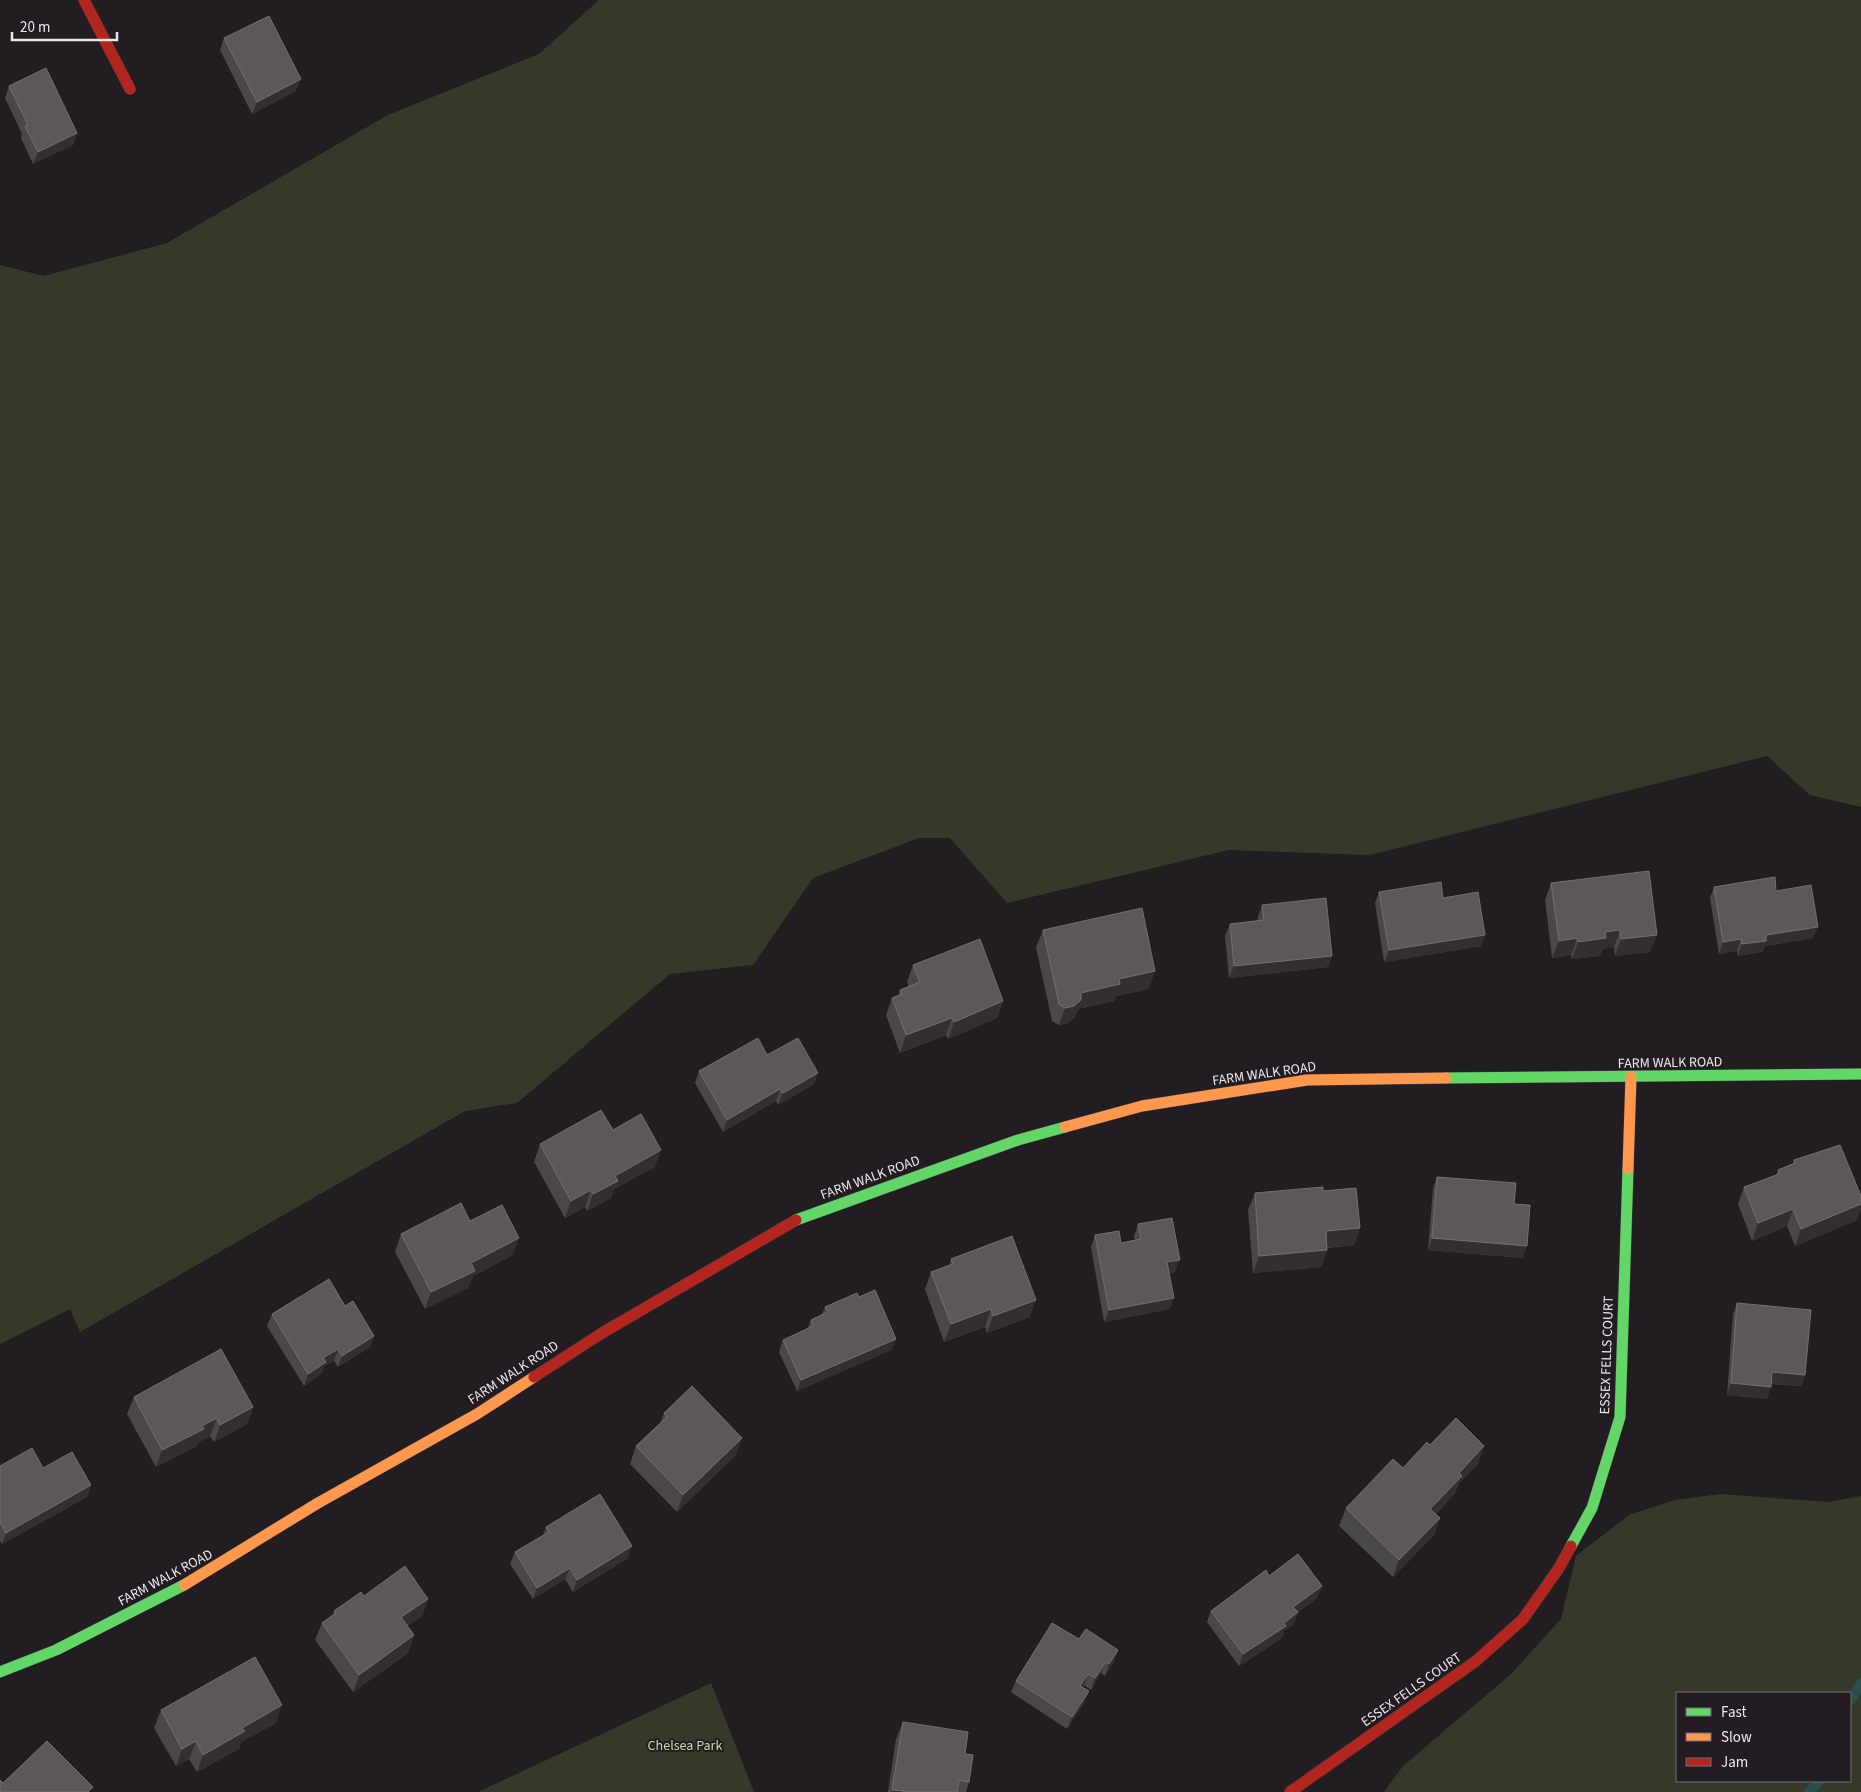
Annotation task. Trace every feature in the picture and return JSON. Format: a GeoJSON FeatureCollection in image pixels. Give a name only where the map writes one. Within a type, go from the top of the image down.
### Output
{"type":"FeatureCollection","features":[{"type":"Feature","properties":{"kind":"street"},"geometry":{"type":"LineString","coordinates":[[84,0],[130,89]]}},
{"type":"Feature","properties":{"kind":"street","name":"FARM WALK ROAD"},"geometry":{"type":"LineString","coordinates":[[0,1672],[56,1650],[202,1576],[318,1503],[477,1414],[602,1333],[798,1219],[1018,1140],[1142,1106],[1306,1080],[1861,1074]]}},
{"type":"Feature","properties":{"kind":"street","name":"ESSEX FELLS COURT"},"geometry":{"type":"LineString","coordinates":[[1290,1792],[1476,1661],[1523,1619],[1559,1568],[1592,1508],[1620,1417],[1631,1077]]}},
{"type":"Feature","properties":{"kind":"green space"},"geometry":{"type":"Polygon","coordinates":[[[599,0],[1861,0],[1861,807],[1810,795],[1767,756],[1370,855],[1229,850],[1007,903],[950,838],[919,838],[813,878],[753,965],[670,974],[517,1103],[465,1111],[80,1332],[70,1309],[0,1344],[0,265],[44,276],[167,243],[388,115],[539,54],[599,0]]]}},
{"type":"Feature","properties":{"kind":"green space"},"geometry":{"type":"Polygon","coordinates":[[[1720,1494],[1828,1502],[1861,1496],[1861,1792],[1384,1792],[1403,1766],[1511,1674],[1561,1619],[1576,1556],[1629,1515],[1675,1500],[1720,1494]]]}},
{"type":"Feature","properties":{"kind":"green space","name":"Chelsea Park"},"geometry":{"type":"Polygon","coordinates":[[[711,1683],[754,1792],[478,1792],[711,1683]]]}},
{"type":"Feature","properties":{"kind":"building"},"geometry":{"type":"Polygon","coordinates":[[[269,16],[301,79],[257,102],[224,38],[269,16]]]}},
{"type":"Feature","properties":{"kind":"building"},"geometry":{"type":"Polygon","coordinates":[[[46,68],[77,133],[38,152],[25,126],[28,125],[9,86],[46,68]]]}},
{"type":"Feature","properties":{"kind":"building"},"geometry":{"type":"Polygon","coordinates":[[[1649,871],[1657,935],[1621,939],[1620,930],[1605,932],[1606,938],[1578,942],[1577,938],[1559,941],[1551,883],[1649,871]]]}},
{"type":"Feature","properties":{"kind":"building"},"geometry":{"type":"Polygon","coordinates":[[[1775,877],[1776,891],[1811,885],[1818,927],[1766,935],[1766,941],[1742,944],[1741,939],[1723,942],[1714,887],[1775,877]]]}},
{"type":"Feature","properties":{"kind":"building"},"geometry":{"type":"Polygon","coordinates":[[[1441,882],[1443,898],[1478,892],[1485,935],[1389,950],[1379,892],[1441,882]]]}},
{"type":"Feature","properties":{"kind":"building"},"geometry":{"type":"Polygon","coordinates":[[[1326,898],[1332,956],[1234,966],[1230,924],[1264,920],[1262,905],[1326,898]]]}},
{"type":"Feature","properties":{"kind":"building"},"geometry":{"type":"Polygon","coordinates":[[[1142,908],[1155,971],[1119,979],[1120,984],[1081,993],[1081,1000],[1074,1006],[1065,1008],[1059,1004],[1043,930],[1142,908]]]}},
{"type":"Feature","properties":{"kind":"building"},"geometry":{"type":"Polygon","coordinates":[[[980,939],[1003,1001],[954,1022],[952,1018],[906,1035],[892,998],[902,994],[900,990],[920,982],[913,965],[980,939]]]}},
{"type":"Feature","properties":{"kind":"building"},"geometry":{"type":"Polygon","coordinates":[[[758,1038],[767,1055],[798,1038],[818,1073],[783,1093],[780,1089],[727,1120],[699,1071],[758,1038]]]}},
{"type":"Feature","properties":{"kind":"building"},"geometry":{"type":"Polygon","coordinates":[[[601,1110],[613,1130],[641,1114],[661,1150],[615,1176],[618,1181],[593,1194],[591,1190],[571,1201],[540,1144],[601,1110]]]}},
{"type":"Feature","properties":{"kind":"building"},"geometry":{"type":"Polygon","coordinates":[[[1840,1145],[1861,1196],[1861,1204],[1801,1229],[1793,1209],[1758,1223],[1744,1187],[1779,1174],[1778,1170],[1795,1163],[1794,1160],[1840,1145]]]}},
{"type":"Feature","properties":{"kind":"building"},"geometry":{"type":"Polygon","coordinates":[[[1437,1177],[1516,1183],[1514,1204],[1530,1205],[1527,1246],[1432,1238],[1437,1177]]]}},
{"type":"Feature","properties":{"kind":"building"},"geometry":{"type":"Polygon","coordinates":[[[1323,1187],[1323,1191],[1356,1188],[1360,1228],[1326,1231],[1327,1250],[1259,1256],[1255,1193],[1323,1187]]]}},
{"type":"Feature","properties":{"kind":"building"},"geometry":{"type":"Polygon","coordinates":[[[461,1203],[470,1221],[502,1205],[519,1238],[471,1263],[475,1271],[431,1292],[401,1234],[461,1203]]]}},
{"type":"Feature","properties":{"kind":"building"},"geometry":{"type":"Polygon","coordinates":[[[1172,1218],[1180,1260],[1167,1262],[1174,1298],[1109,1310],[1095,1235],[1119,1231],[1121,1243],[1141,1239],[1138,1224],[1172,1218]]]}},
{"type":"Feature","properties":{"kind":"building"},"geometry":{"type":"Polygon","coordinates":[[[1012,1236],[1036,1300],[993,1316],[991,1309],[951,1324],[931,1272],[953,1264],[951,1259],[1012,1236]]]}},
{"type":"Feature","properties":{"kind":"building"},"geometry":{"type":"Polygon","coordinates":[[[329,1279],[345,1306],[353,1301],[374,1336],[342,1356],[338,1349],[323,1358],[326,1362],[308,1374],[272,1314],[329,1279]]]}},
{"type":"Feature","properties":{"kind":"building"},"geometry":{"type":"Polygon","coordinates":[[[875,1290],[896,1339],[801,1380],[783,1340],[813,1326],[811,1320],[828,1312],[825,1307],[857,1293],[859,1297],[875,1290]]]}},
{"type":"Feature","properties":{"kind":"building"},"geometry":{"type":"Polygon","coordinates":[[[1737,1303],[1811,1310],[1805,1375],[1772,1372],[1771,1387],[1731,1383],[1737,1303]]]}},
{"type":"Feature","properties":{"kind":"building"},"geometry":{"type":"Polygon","coordinates":[[[221,1349],[253,1407],[220,1425],[217,1418],[202,1426],[204,1429],[162,1450],[134,1397],[221,1349]]]}},
{"type":"Feature","properties":{"kind":"building"},"geometry":{"type":"Polygon","coordinates":[[[692,1386],[742,1438],[683,1495],[636,1446],[667,1417],[664,1413],[692,1386]]]}},
{"type":"Feature","properties":{"kind":"building"},"geometry":{"type":"Polygon","coordinates":[[[1456,1418],[1484,1446],[1459,1473],[1462,1476],[1430,1509],[1440,1518],[1399,1560],[1346,1508],[1393,1459],[1403,1468],[1427,1442],[1430,1445],[1456,1418]]]}},
{"type":"Feature","properties":{"kind":"building"},"geometry":{"type":"Polygon","coordinates":[[[32,1448],[43,1468],[72,1452],[91,1485],[6,1533],[0,1522],[0,1466],[32,1448]]]}},
{"type":"Feature","properties":{"kind":"building"},"geometry":{"type":"Polygon","coordinates":[[[600,1494],[632,1546],[577,1580],[570,1568],[537,1588],[515,1552],[549,1532],[546,1527],[600,1494]]]}},
{"type":"Feature","properties":{"kind":"building"},"geometry":{"type":"Polygon","coordinates":[[[1298,1554],[1322,1586],[1293,1607],[1298,1612],[1284,1623],[1286,1626],[1243,1654],[1211,1611],[1266,1570],[1269,1576],[1298,1554]]]}},
{"type":"Feature","properties":{"kind":"building"},"geometry":{"type":"Polygon","coordinates":[[[405,1566],[428,1599],[401,1617],[414,1635],[359,1675],[322,1623],[336,1613],[334,1611],[361,1592],[364,1596],[405,1566]]]}},
{"type":"Feature","properties":{"kind":"building"},"geometry":{"type":"Polygon","coordinates":[[[1052,1623],[1079,1639],[1086,1629],[1118,1650],[1109,1664],[1106,1662],[1095,1678],[1088,1674],[1080,1686],[1089,1691],[1072,1717],[1016,1681],[1052,1623]]]}},
{"type":"Feature","properties":{"kind":"building"},"geometry":{"type":"Polygon","coordinates":[[[255,1657],[282,1705],[242,1728],[245,1731],[203,1755],[196,1741],[182,1749],[161,1710],[255,1657]]]}},
{"type":"Feature","properties":{"kind":"building"},"geometry":{"type":"Polygon","coordinates":[[[903,1722],[968,1732],[965,1754],[973,1755],[969,1782],[959,1780],[957,1792],[903,1792],[892,1790],[903,1722]]]}},
{"type":"Feature","properties":{"kind":"building"},"geometry":{"type":"Polygon","coordinates":[[[47,1741],[93,1787],[88,1792],[0,1792],[0,1780],[3,1783],[47,1741]]]}},
{"type":"Feature","properties":{"kind":"waterway"},"geometry":{"type":"LineString","coordinates":[[1851,1699],[1861,1683]]}},
{"type":"Feature","properties":{"kind":"waterway"},"geometry":{"type":"LineString","coordinates":[[1809,1792],[1818,1782]]}},
{"type":"Feature","properties":{"kind":"traffic: fast"},"geometry":{"type":"LineString","coordinates":[[1446,1078],[1861,1074]]}},
{"type":"Feature","properties":{"kind":"traffic: fast"},"geometry":{"type":"LineString","coordinates":[[796,1220],[1018,1140],[1065,1127]]}},
{"type":"Feature","properties":{"kind":"traffic: fast"},"geometry":{"type":"LineString","coordinates":[[1571,1546],[1592,1508],[1620,1417],[1628,1169]]}},
{"type":"Feature","properties":{"kind":"traffic: fast"},"geometry":{"type":"LineString","coordinates":[[0,1672],[56,1650],[184,1585]]}},
{"type":"Feature","properties":{"kind":"traffic: slow"},"geometry":{"type":"LineString","coordinates":[[1628,1169],[1631,1077]]}},
{"type":"Feature","properties":{"kind":"traffic: slow"},"geometry":{"type":"LineString","coordinates":[[1065,1127],[1142,1106],[1307,1080],[1446,1078]]}},
{"type":"Feature","properties":{"kind":"traffic: slow"},"geometry":{"type":"LineString","coordinates":[[184,1585],[318,1503],[477,1414],[534,1377]]}},
{"type":"Feature","properties":{"kind":"traffic: jam"},"geometry":{"type":"LineString","coordinates":[[84,0],[130,89]]}},
{"type":"Feature","properties":{"kind":"traffic: jam"},"geometry":{"type":"LineString","coordinates":[[534,1377],[602,1333],[796,1220]]}},
{"type":"Feature","properties":{"kind":"traffic: jam"},"geometry":{"type":"LineString","coordinates":[[1290,1792],[1476,1661],[1523,1619],[1559,1568],[1571,1546]]}}]}
